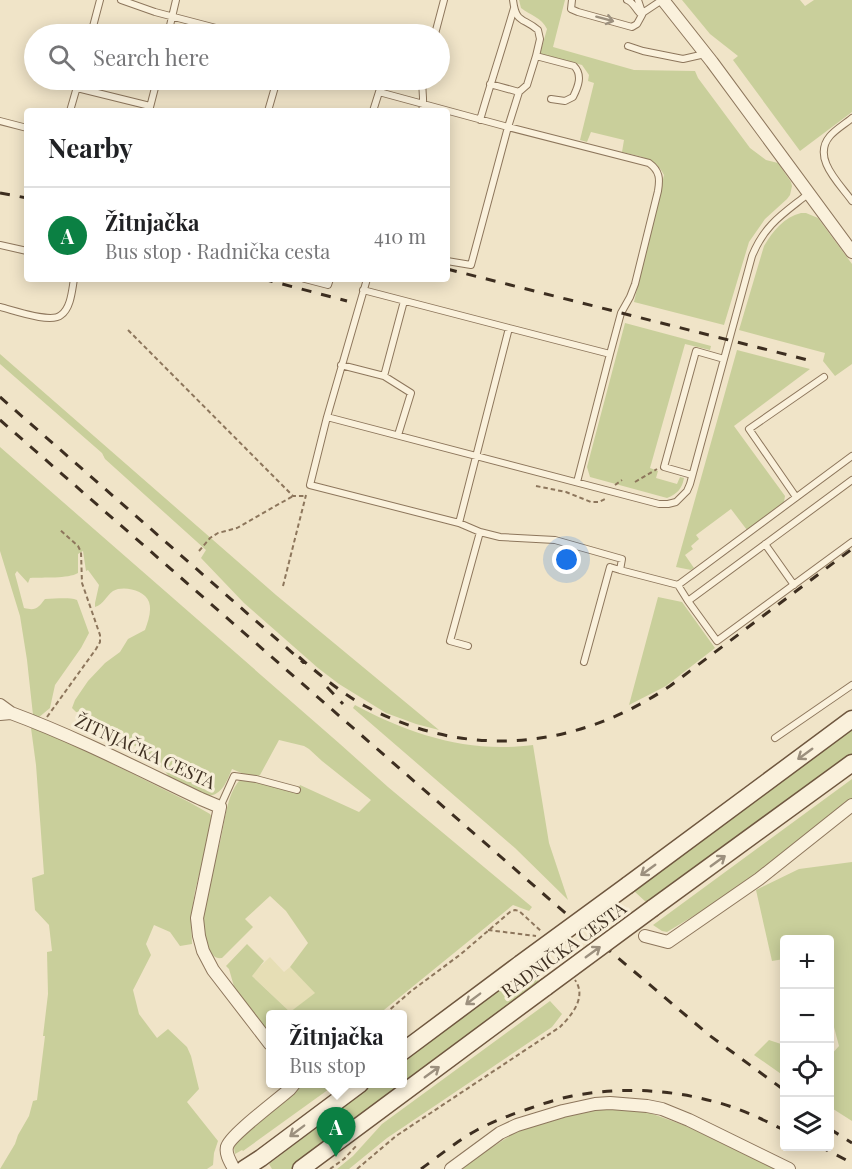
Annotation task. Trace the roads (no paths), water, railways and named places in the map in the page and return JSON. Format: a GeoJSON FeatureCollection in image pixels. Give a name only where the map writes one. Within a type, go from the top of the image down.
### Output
{"type":"FeatureCollection","features":[{"type":"Feature","properties":{"kind":"main road","name":"RADNIČKA CESTA"},"geometry":{"type":"LineString","coordinates":[[407,1048],[852,719]]}},
{"type":"Feature","properties":{"kind":"main road","name":"RADNIČKA CESTA"},"geometry":{"type":"LineString","coordinates":[[301,1169],[852,763]]}},
{"type":"Feature","properties":{"kind":"main road"},"geometry":{"type":"LineString","coordinates":[[244,1169],[353,1088]]}},
{"type":"Feature","properties":{"kind":"street"},"geometry":{"type":"LineString","coordinates":[[663,0],[706,54],[852,252]]}},
{"type":"Feature","properties":{"kind":"street","name":"ŽITNJAČKA CESTA"},"geometry":{"type":"LineString","coordinates":[[0,705],[6,714],[43,725],[220,807],[197,918],[199,936],[202,951],[213,970],[266,1039]]}},
{"type":"Feature","properties":{"kind":"street"},"geometry":{"type":"LineString","coordinates":[[645,936],[668,942],[759,879],[852,805]]}},
{"type":"Feature","properties":{"kind":"street"},"geometry":{"type":"LineString","coordinates":[[234,1169],[226,1151],[227,1144],[291,1088]]}},
{"type":"Feature","properties":{"kind":"street"},"geometry":{"type":"LineString","coordinates":[[451,1169],[500,1133],[517,1125],[563,1111],[609,1103],[662,1109],[789,1169]]}},
{"type":"Feature","properties":{"kind":"lane"},"geometry":{"type":"LineString","coordinates":[[94,24],[100,0]]}},
{"type":"Feature","properties":{"kind":"lane"},"geometry":{"type":"LineString","coordinates":[[121,0],[200,24]]}},
{"type":"Feature","properties":{"kind":"lane"},"geometry":{"type":"LineString","coordinates":[[170,24],[176,0]]}},
{"type":"Feature","properties":{"kind":"lane"},"geometry":{"type":"LineString","coordinates":[[438,24],[444,0]]}},
{"type":"Feature","properties":{"kind":"lane"},"geometry":{"type":"LineString","coordinates":[[450,262],[471,265],[508,127],[519,92],[527,85],[536,56],[540,39],[538,30],[517,17],[513,0]]}},
{"type":"Feature","properties":{"kind":"lane"},"geometry":{"type":"LineString","coordinates":[[572,0],[571,9],[632,27],[637,24],[643,13],[663,0]]}},
{"type":"Feature","properties":{"kind":"lane"},"geometry":{"type":"LineString","coordinates":[[627,0],[635,9],[643,13]]}},
{"type":"Feature","properties":{"kind":"lane"},"geometry":{"type":"LineString","coordinates":[[638,0],[643,13]]}},
{"type":"Feature","properties":{"kind":"lane"},"geometry":{"type":"LineString","coordinates":[[480,120],[514,8]]}},
{"type":"Feature","properties":{"kind":"lane"},"geometry":{"type":"LineString","coordinates":[[628,46],[683,59],[706,54]]}},
{"type":"Feature","properties":{"kind":"lane"},"geometry":{"type":"LineString","coordinates":[[536,56],[573,66],[578,71],[579,79],[573,97],[565,101],[551,99]]}},
{"type":"Feature","properties":{"kind":"lane"},"geometry":{"type":"LineString","coordinates":[[490,84],[519,92]]}},
{"type":"Feature","properties":{"kind":"lane"},"geometry":{"type":"LineString","coordinates":[[71,108],[76,90]]}},
{"type":"Feature","properties":{"kind":"lane"},"geometry":{"type":"LineString","coordinates":[[84,90],[147,108]]}},
{"type":"Feature","properties":{"kind":"lane"},"geometry":{"type":"LineString","coordinates":[[150,108],[155,90]]}},
{"type":"Feature","properties":{"kind":"lane"},"geometry":{"type":"LineString","coordinates":[[269,108],[274,90]]}},
{"type":"Feature","properties":{"kind":"lane"},"geometry":{"type":"LineString","coordinates":[[374,108],[379,92],[423,108],[422,90]]}},
{"type":"Feature","properties":{"kind":"lane"},"geometry":{"type":"LineString","coordinates":[[450,114],[643,161],[652,166],[659,176],[658,191],[634,284],[621,313],[577,482]]}},
{"type":"Feature","properties":{"kind":"lane"},"geometry":{"type":"LineString","coordinates":[[852,118],[829,136],[824,156],[827,168],[852,201]]}},
{"type":"Feature","properties":{"kind":"lane"},"geometry":{"type":"LineString","coordinates":[[0,121],[24,127]]}},
{"type":"Feature","properties":{"kind":"lane"},"geometry":{"type":"LineString","coordinates":[[327,417],[648,502],[668,504],[676,502],[687,491],[692,475],[752,256],[764,232],[808,194]]}},
{"type":"Feature","properties":{"kind":"lane"},"geometry":{"type":"LineString","coordinates":[[0,245],[24,250]]}},
{"type":"Feature","properties":{"kind":"lane"},"geometry":{"type":"LineString","coordinates":[[0,307],[48,319],[59,317],[67,308],[73,282]]}},
{"type":"Feature","properties":{"kind":"lane"},"geometry":{"type":"LineString","coordinates":[[316,282],[328,285],[329,282]]}},
{"type":"Feature","properties":{"kind":"lane"},"geometry":{"type":"LineString","coordinates":[[365,282],[310,485],[459,523],[500,537],[555,540],[622,558],[620,570]]}},
{"type":"Feature","properties":{"kind":"lane"},"geometry":{"type":"LineString","coordinates":[[363,290],[610,354]]}},
{"type":"Feature","properties":{"kind":"lane"},"geometry":{"type":"LineString","coordinates":[[384,376],[404,301]]}},
{"type":"Feature","properties":{"kind":"lane"},"geometry":{"type":"LineString","coordinates":[[459,523],[509,328]]}},
{"type":"Feature","properties":{"kind":"lane"},"geometry":{"type":"LineString","coordinates":[[692,475],[664,467],[664,464],[696,351],[724,359]]}},
{"type":"Feature","properties":{"kind":"lane"},"geometry":{"type":"LineString","coordinates":[[341,365],[384,376],[411,393],[398,435]]}},
{"type":"Feature","properties":{"kind":"lane"},"geometry":{"type":"LineString","coordinates":[[796,497],[749,429],[824,377]]}},
{"type":"Feature","properties":{"kind":"lane"},"geometry":{"type":"LineString","coordinates":[[678,585],[852,456]]}},
{"type":"Feature","properties":{"kind":"lane"},"geometry":{"type":"LineString","coordinates":[[688,601],[852,480]]}},
{"type":"Feature","properties":{"kind":"lane"},"geometry":{"type":"LineString","coordinates":[[468,646],[450,641],[480,532]]}},
{"type":"Feature","properties":{"kind":"lane"},"geometry":{"type":"LineString","coordinates":[[584,662],[610,567],[678,585],[717,641],[852,542]]}},
{"type":"Feature","properties":{"kind":"lane"},"geometry":{"type":"LineString","coordinates":[[765,544],[794,585]]}},
{"type":"Feature","properties":{"kind":"lane"},"geometry":{"type":"LineString","coordinates":[[776,738],[852,685]]}},
{"type":"Feature","properties":{"kind":"lane"},"geometry":{"type":"LineString","coordinates":[[220,807],[234,776],[256,779],[297,790]]}},
{"type":"Feature","properties":{"kind":"railway"},"geometry":{"type":"LineString","coordinates":[[0,193],[24,197]]}},
{"type":"Feature","properties":{"kind":"railway"},"geometry":{"type":"LineString","coordinates":[[450,270],[808,360]]}},
{"type":"Feature","properties":{"kind":"railway"},"geometry":{"type":"LineString","coordinates":[[274,282],[347,301]]}},
{"type":"Feature","properties":{"kind":"railway"},"geometry":{"type":"LineString","coordinates":[[0,397],[304,663]]}},
{"type":"Feature","properties":{"kind":"railway"},"geometry":{"type":"LineString","coordinates":[[0,420],[571,918],[709,1035],[780,1087]]}},
{"type":"Feature","properties":{"kind":"railway"},"geometry":{"type":"LineString","coordinates":[[299,657],[331,683],[365,706],[403,723],[442,735],[481,740],[520,740],[559,735],[597,724],[634,707],[670,686],[852,549]]}},
{"type":"Feature","properties":{"kind":"railway"},"geometry":{"type":"LineString","coordinates":[[327,687],[343,704]]}},
{"type":"Feature","properties":{"kind":"railway"},"geometry":{"type":"LineString","coordinates":[[421,1169],[462,1139],[490,1124],[550,1102],[589,1093],[625,1090],[695,1097],[740,1110],[780,1128]]}},
{"type":"Feature","properties":{"kind":"railway"},"geometry":{"type":"LineString","coordinates":[[834,1132],[852,1143]]}},
{"type":"Feature","properties":{"kind":"railway"},"geometry":{"type":"LineString","coordinates":[[829,1151],[852,1163]]}},
{"type":"Feature","properties":{"kind":"place","name":"Žitnjačka"},"geometry":{"type":"Point","coordinates":[336,1157]}}]}
